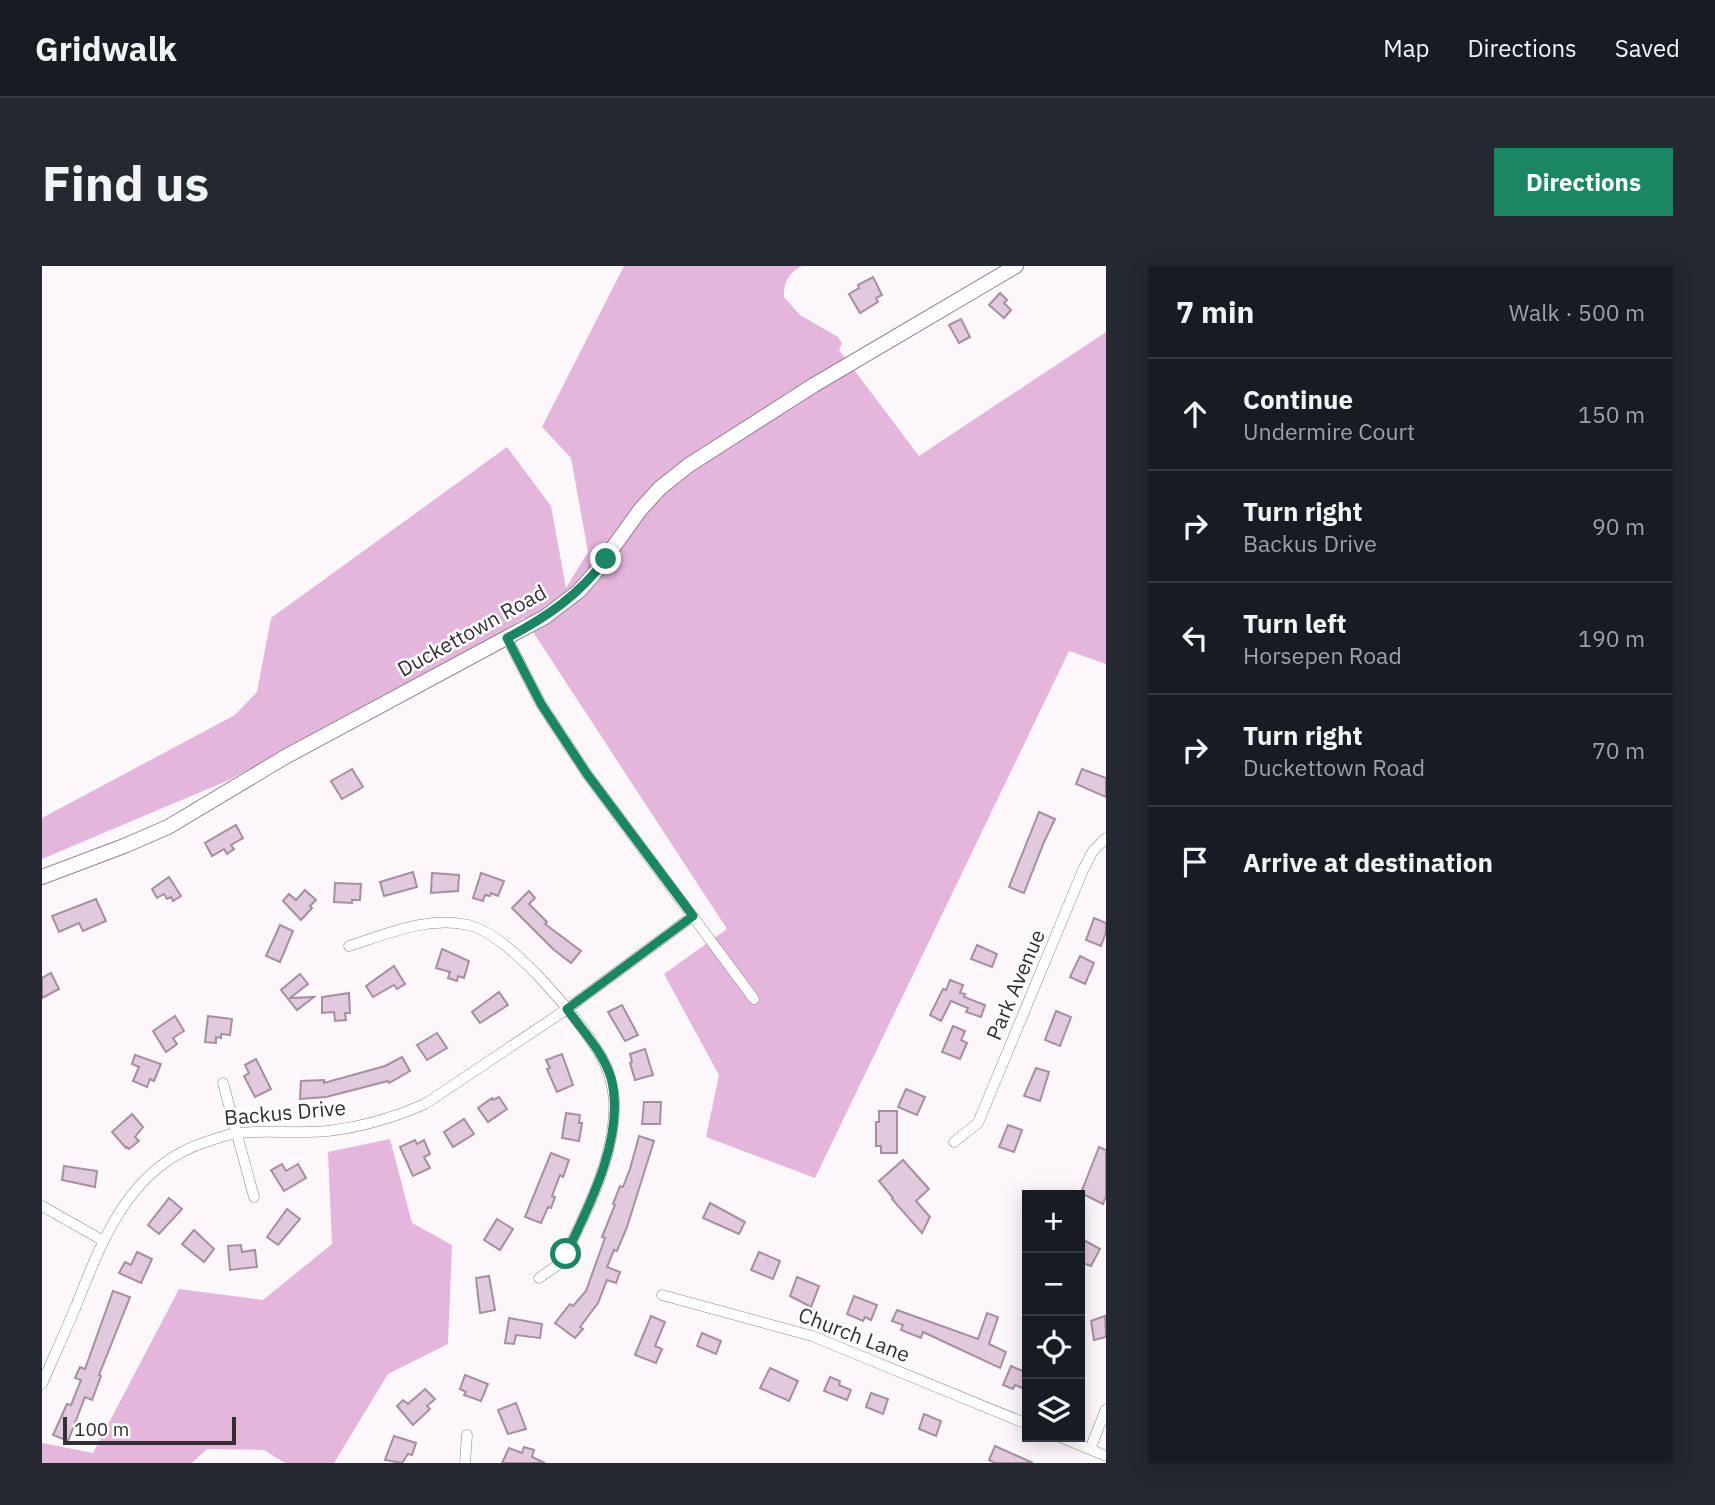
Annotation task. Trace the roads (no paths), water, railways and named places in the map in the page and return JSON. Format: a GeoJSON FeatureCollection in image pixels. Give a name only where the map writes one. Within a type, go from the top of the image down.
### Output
{"type":"FeatureCollection","features":[{"type":"Feature","properties":{"kind":"street","name":"Duckettown Road"},"geometry":{"type":"LineString","coordinates":[[42,877],[154,834],[285,757],[545,617],[579,591],[640,510],[660,488],[689,465],[814,385],[1016,266]]}},
{"type":"Feature","properties":{"kind":"street"},"geometry":{"type":"LineString","coordinates":[[507,638],[548,716],[587,774],[754,999]]}},
{"type":"Feature","properties":{"kind":"street","name":"Park Avenue"},"geometry":{"type":"LineString","coordinates":[[954,1142],[978,1123],[1083,870],[1093,851],[1106,838]]}},
{"type":"Feature","properties":{"kind":"street","name":"Backus Drive"},"geometry":{"type":"LineString","coordinates":[[42,1384],[102,1240],[128,1197],[152,1171],[189,1148],[236,1133],[327,1131],[372,1124],[425,1104],[567,1009],[693,916]]}},
{"type":"Feature","properties":{"kind":"street"},"geometry":{"type":"LineString","coordinates":[[349,946],[430,922],[469,925],[491,935],[515,953],[567,1009],[599,1052],[611,1079],[614,1114],[602,1171],[584,1216],[559,1264],[539,1279]]}},
{"type":"Feature","properties":{"kind":"street"},"geometry":{"type":"LineString","coordinates":[[223,1083],[254,1197]]}},
{"type":"Feature","properties":{"kind":"street"},"geometry":{"type":"LineString","coordinates":[[42,1206],[102,1240]]}},
{"type":"Feature","properties":{"kind":"street","name":"Church Lane"},"geometry":{"type":"LineString","coordinates":[[662,1295],[812,1336],[1022,1422]]}},
{"type":"Feature","properties":{"kind":"street"},"geometry":{"type":"LineString","coordinates":[[1090,1449],[1106,1409]]}},
{"type":"Feature","properties":{"kind":"street"},"geometry":{"type":"LineString","coordinates":[[465,1463],[467,1435]]}},
{"type":"Feature","properties":{"kind":"street"},"geometry":{"type":"LineString","coordinates":[[1072,1442],[1106,1456]]}}]}
